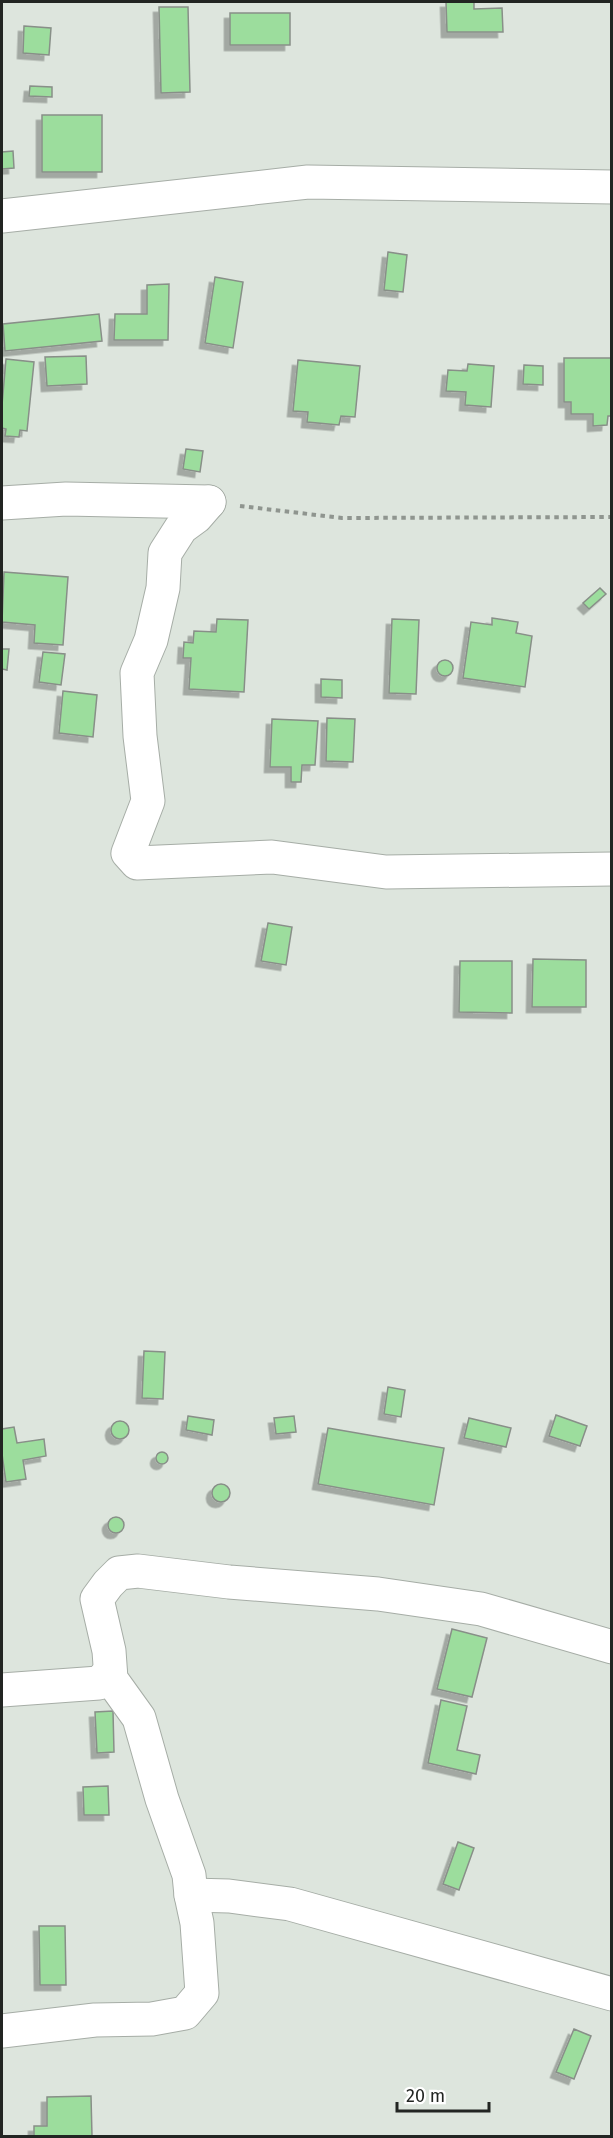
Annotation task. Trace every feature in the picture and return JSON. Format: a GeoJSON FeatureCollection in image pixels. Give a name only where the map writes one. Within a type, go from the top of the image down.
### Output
{"type":"FeatureCollection","features":[{"type":"Feature","properties":{"kind":"street"},"geometry":{"type":"LineString","coordinates":[[2,216],[308,182],[612,187]]}},
{"type":"Feature","properties":{"kind":"street"},"geometry":{"type":"LineString","coordinates":[[2,503],[66,499],[209,502]]}},
{"type":"Feature","properties":{"kind":"street"},"geometry":{"type":"LineString","coordinates":[[209,502],[181,528],[165,553],[161,598],[151,640],[137,674],[140,736],[148,801],[128,853],[137,863],[272,857],[386,872],[612,869]]}},
{"type":"Feature","properties":{"kind":"street"},"geometry":{"type":"LineString","coordinates":[[2,2031],[95,2020],[152,2019],[185,2013],[202,1993],[189,1875],[162,1799],[140,1718],[111,1679],[109,1651],[97,1599],[119,1573],[138,1571],[229,1582],[378,1594],[481,1609],[612,1647]]}},
{"type":"Feature","properties":{"kind":"street"},"geometry":{"type":"LineString","coordinates":[[2,1690],[99,1683],[110,1672]]}},
{"type":"Feature","properties":{"kind":"street"},"geometry":{"type":"LineString","coordinates":[[194,1909],[223,1897],[290,1904],[612,1995]]}},
{"type":"Feature","properties":{"kind":"path"},"geometry":{"type":"LineString","coordinates":[[209,502],[342,518],[612,517]]}},
{"type":"Feature","properties":{"kind":"building"},"geometry":{"type":"Polygon","coordinates":[[[446,2],[474,2],[474,9],[502,8],[503,32],[447,32],[446,2]]]}},
{"type":"Feature","properties":{"kind":"building"},"geometry":{"type":"Polygon","coordinates":[[[159,7],[188,7],[190,92],[161,93],[159,7]]]}},
{"type":"Feature","properties":{"kind":"building"},"geometry":{"type":"Polygon","coordinates":[[[230,13],[290,13],[290,45],[230,45],[230,13]]]}},
{"type":"Feature","properties":{"kind":"building"},"geometry":{"type":"Polygon","coordinates":[[[24,26],[51,28],[49,55],[23,53],[24,26]]]}},
{"type":"Feature","properties":{"kind":"building"},"geometry":{"type":"Polygon","coordinates":[[[30,86],[52,87],[52,97],[29,96],[30,86]]]}},
{"type":"Feature","properties":{"kind":"building"},"geometry":{"type":"Polygon","coordinates":[[[42,115],[102,115],[102,172],[42,172],[42,115]]]}},
{"type":"Feature","properties":{"kind":"building"},"geometry":{"type":"Polygon","coordinates":[[[13,151],[14,168],[2,169],[2,152],[13,151]]]}},
{"type":"Feature","properties":{"kind":"building"},"geometry":{"type":"Polygon","coordinates":[[[388,252],[407,255],[403,292],[384,290],[388,252]]]}},
{"type":"Feature","properties":{"kind":"building"},"geometry":{"type":"Polygon","coordinates":[[[215,277],[243,282],[233,348],[205,343],[215,277]]]}},
{"type":"Feature","properties":{"kind":"building"},"geometry":{"type":"Polygon","coordinates":[[[169,284],[168,340],[114,340],[115,314],[147,314],[147,285],[169,284]]]}},
{"type":"Feature","properties":{"kind":"building"},"geometry":{"type":"Polygon","coordinates":[[[99,314],[102,341],[5,351],[3,324],[99,314]]]}},
{"type":"Feature","properties":{"kind":"building"},"geometry":{"type":"Polygon","coordinates":[[[86,356],[87,384],[47,386],[45,357],[86,356]]]}},
{"type":"Feature","properties":{"kind":"building"},"geometry":{"type":"Polygon","coordinates":[[[564,358],[612,358],[612,416],[608,416],[607,425],[593,426],[593,414],[571,414],[571,402],[564,402],[564,358]]]}},
{"type":"Feature","properties":{"kind":"building"},"geometry":{"type":"Polygon","coordinates":[[[6,359],[34,362],[27,431],[20,430],[19,437],[5,436],[6,429],[2,428],[6,359]]]}},
{"type":"Feature","properties":{"kind":"building"},"geometry":{"type":"Polygon","coordinates":[[[298,360],[360,366],[355,417],[341,416],[339,425],[307,422],[308,412],[293,411],[298,360]]]}},
{"type":"Feature","properties":{"kind":"building"},"geometry":{"type":"Polygon","coordinates":[[[468,364],[494,366],[491,407],[465,405],[466,392],[446,391],[448,370],[467,371],[468,364]]]}},
{"type":"Feature","properties":{"kind":"building"},"geometry":{"type":"Polygon","coordinates":[[[524,365],[543,366],[543,385],[523,384],[524,365]]]}},
{"type":"Feature","properties":{"kind":"building"},"geometry":{"type":"Polygon","coordinates":[[[186,449],[203,451],[200,472],[183,469],[186,449]]]}},
{"type":"Feature","properties":{"kind":"building"},"geometry":{"type":"Polygon","coordinates":[[[4,572],[68,577],[63,645],[34,643],[35,625],[2,622],[4,572]]]}},
{"type":"Feature","properties":{"kind":"building"},"geometry":{"type":"Polygon","coordinates":[[[600,588],[606,594],[589,609],[583,603],[600,588]]]}},
{"type":"Feature","properties":{"kind":"building"},"geometry":{"type":"Polygon","coordinates":[[[492,618],[518,622],[516,633],[532,636],[525,687],[463,678],[471,622],[492,625],[492,618]]]}},
{"type":"Feature","properties":{"kind":"building"},"geometry":{"type":"Polygon","coordinates":[[[217,619],[248,620],[244,692],[189,689],[191,658],[183,658],[184,642],[193,643],[194,631],[216,632],[217,619]]]}},
{"type":"Feature","properties":{"kind":"building"},"geometry":{"type":"Polygon","coordinates":[[[392,619],[419,620],[416,694],[389,693],[392,619]]]}},
{"type":"Feature","properties":{"kind":"building"},"geometry":{"type":"Polygon","coordinates":[[[2,649],[9,649],[7,670],[2,669],[2,649]]]}},
{"type":"Feature","properties":{"kind":"building"},"geometry":{"type":"Polygon","coordinates":[[[43,652],[65,654],[61,685],[39,682],[43,652]]]}},
{"type":"Feature","properties":{"kind":"building"},"geometry":{"type":"Polygon","coordinates":[[[445,660],[451,662],[453,668],[451,674],[445,676],[439,674],[437,668],[439,662],[445,660]]]}},
{"type":"Feature","properties":{"kind":"building"},"geometry":{"type":"Polygon","coordinates":[[[321,679],[342,680],[342,698],[321,697],[321,679]]]}},
{"type":"Feature","properties":{"kind":"building"},"geometry":{"type":"Polygon","coordinates":[[[63,691],[97,695],[93,737],[59,733],[63,691]]]}},
{"type":"Feature","properties":{"kind":"building"},"geometry":{"type":"Polygon","coordinates":[[[327,718],[355,719],[353,762],[326,761],[327,718]]]}},
{"type":"Feature","properties":{"kind":"building"},"geometry":{"type":"Polygon","coordinates":[[[272,719],[318,721],[315,765],[302,765],[301,782],[291,782],[291,767],[270,767],[272,719]]]}},
{"type":"Feature","properties":{"kind":"building"},"geometry":{"type":"Polygon","coordinates":[[[268,923],[292,927],[286,965],[261,961],[268,923]]]}},
{"type":"Feature","properties":{"kind":"building"},"geometry":{"type":"Polygon","coordinates":[[[533,959],[586,960],[586,1007],[532,1007],[533,959]]]}},
{"type":"Feature","properties":{"kind":"building"},"geometry":{"type":"Polygon","coordinates":[[[460,961],[512,961],[512,1013],[459,1012],[460,961]]]}},
{"type":"Feature","properties":{"kind":"building"},"geometry":{"type":"Polygon","coordinates":[[[144,1351],[165,1352],[163,1399],[142,1398],[144,1351]]]}},
{"type":"Feature","properties":{"kind":"building"},"geometry":{"type":"Polygon","coordinates":[[[388,1387],[405,1390],[401,1417],[384,1414],[388,1387]]]}},
{"type":"Feature","properties":{"kind":"building"},"geometry":{"type":"Polygon","coordinates":[[[556,1415],[587,1426],[580,1446],[549,1436],[556,1415]]]}},
{"type":"Feature","properties":{"kind":"building"},"geometry":{"type":"Polygon","coordinates":[[[188,1416],[214,1420],[212,1435],[186,1430],[188,1416]]]}},
{"type":"Feature","properties":{"kind":"building"},"geometry":{"type":"Polygon","coordinates":[[[294,1416],[296,1432],[276,1434],[274,1418],[294,1416]]]}},
{"type":"Feature","properties":{"kind":"building"},"geometry":{"type":"Polygon","coordinates":[[[469,1418],[511,1428],[506,1447],[464,1438],[469,1418]]]}},
{"type":"Feature","properties":{"kind":"building"},"geometry":{"type":"Polygon","coordinates":[[[120,1421],[126,1424],[129,1430],[126,1436],[120,1439],[114,1436],[111,1430],[114,1424],[120,1421]]]}},
{"type":"Feature","properties":{"kind":"building"},"geometry":{"type":"Polygon","coordinates":[[[14,1427],[17,1443],[44,1439],[46,1456],[23,1460],[26,1479],[6,1482],[2,1454],[2,1429],[14,1427]]]}},
{"type":"Feature","properties":{"kind":"building"},"geometry":{"type":"Polygon","coordinates":[[[328,1428],[444,1448],[434,1505],[318,1484],[328,1428]]]}},
{"type":"Feature","properties":{"kind":"building"},"geometry":{"type":"Polygon","coordinates":[[[164,1452],[167,1453],[167,1463],[160,1464],[157,1463],[156,1456],[157,1453],[164,1452]]]}},
{"type":"Feature","properties":{"kind":"building"},"geometry":{"type":"Polygon","coordinates":[[[217,1484],[225,1484],[230,1489],[228,1500],[217,1502],[212,1497],[212,1489],[217,1484]]]}},
{"type":"Feature","properties":{"kind":"building"},"geometry":{"type":"Polygon","coordinates":[[[113,1517],[119,1517],[124,1525],[122,1531],[113,1533],[108,1528],[108,1522],[113,1517]]]}},
{"type":"Feature","properties":{"kind":"building"},"geometry":{"type":"Polygon","coordinates":[[[452,1629],[487,1638],[472,1697],[437,1689],[452,1629]]]}},
{"type":"Feature","properties":{"kind":"building"},"geometry":{"type":"Polygon","coordinates":[[[441,1700],[467,1706],[457,1750],[480,1755],[476,1774],[428,1763],[441,1700]]]}},
{"type":"Feature","properties":{"kind":"building"},"geometry":{"type":"Polygon","coordinates":[[[113,1711],[114,1752],[97,1753],[95,1712],[113,1711]]]}},
{"type":"Feature","properties":{"kind":"building"},"geometry":{"type":"Polygon","coordinates":[[[108,1786],[109,1815],[84,1815],[83,1787],[108,1786]]]}},
{"type":"Feature","properties":{"kind":"building"},"geometry":{"type":"Polygon","coordinates":[[[458,1842],[474,1848],[459,1890],[443,1884],[458,1842]]]}},
{"type":"Feature","properties":{"kind":"building"},"geometry":{"type":"Polygon","coordinates":[[[39,1926],[65,1926],[66,1985],[40,1985],[39,1926]]]}},
{"type":"Feature","properties":{"kind":"building"},"geometry":{"type":"Polygon","coordinates":[[[574,2029],[591,2036],[574,2079],[556,2072],[574,2029]]]}},
{"type":"Feature","properties":{"kind":"building"},"geometry":{"type":"Polygon","coordinates":[[[91,2096],[92,2136],[34,2136],[34,2126],[47,2126],[47,2097],[91,2096]]]}}]}
